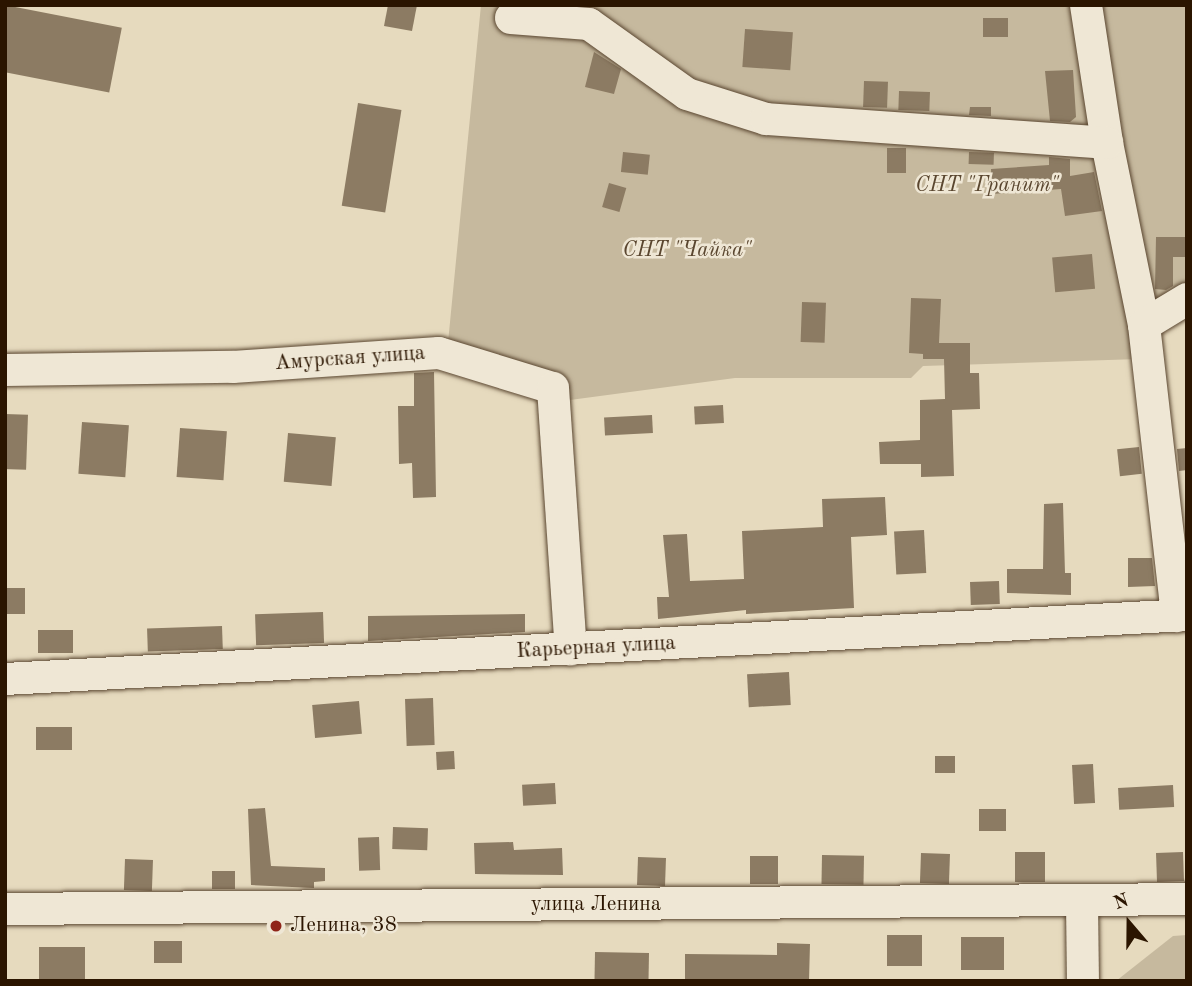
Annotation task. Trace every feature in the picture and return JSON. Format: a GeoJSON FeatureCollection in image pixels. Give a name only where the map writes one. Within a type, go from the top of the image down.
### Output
{"type":"FeatureCollection","features":[{"type":"Feature","properties":{"kind":"street"},"geometry":{"type":"LineString","coordinates":[[1086,5],[1107,143],[1144,325],[1182,616]]}},
{"type":"Feature","properties":{"kind":"street"},"geometry":{"type":"LineString","coordinates":[[511,18],[589,24],[687,94],[765,119],[1107,143]]}},
{"type":"Feature","properties":{"kind":"street"},"geometry":{"type":"LineString","coordinates":[[1144,325],[1187,299]]}},
{"type":"Feature","properties":{"kind":"street","name":"Амурская улица"},"geometry":{"type":"LineString","coordinates":[[5,370],[233,367],[439,353],[553,388],[571,649]]}},
{"type":"Feature","properties":{"kind":"street","name":"Карьерная улица"},"geometry":{"type":"LineString","coordinates":[[5,679],[1182,616]]}},
{"type":"Feature","properties":{"kind":"street","name":"улица Ленина"},"geometry":{"type":"LineString","coordinates":[[5,909],[1082,902],[1187,899]]}},
{"type":"Feature","properties":{"kind":"street"},"geometry":{"type":"LineString","coordinates":[[1082,902],[1083,981]]}},
{"type":"Feature","properties":{"kind":"green space"},"geometry":{"type":"Polygon","coordinates":[[[481,5],[1187,5],[1187,313],[1166,323],[1139,359],[923,366],[911,378],[735,378],[570,400],[446,363],[481,5]]]}},
{"type":"Feature","properties":{"kind":"green space"},"geometry":{"type":"Polygon","coordinates":[[[1187,935],[1187,981],[1116,981],[1173,936],[1187,935]]]}},
{"type":"Feature","properties":{"kind":"building"},"geometry":{"type":"Polygon","coordinates":[[[5,5],[122,28],[109,92],[5,72],[5,5]]]}},
{"type":"Feature","properties":{"kind":"building"},"geometry":{"type":"Polygon","coordinates":[[[388,5],[417,5],[412,31],[384,26],[388,5]]]}},
{"type":"Feature","properties":{"kind":"building"},"geometry":{"type":"Polygon","coordinates":[[[983,18],[1008,18],[1008,37],[983,37],[983,18]]]}},
{"type":"Feature","properties":{"kind":"building"},"geometry":{"type":"Polygon","coordinates":[[[745,29],[793,32],[790,70],[742,67],[745,29]]]}},
{"type":"Feature","properties":{"kind":"building"},"geometry":{"type":"Polygon","coordinates":[[[594,52],[621,69],[614,94],[585,87],[594,52]]]}},
{"type":"Feature","properties":{"kind":"building"},"geometry":{"type":"Polygon","coordinates":[[[1073,70],[1076,117],[1070,122],[1050,121],[1045,71],[1073,70]]]}},
{"type":"Feature","properties":{"kind":"building"},"geometry":{"type":"Polygon","coordinates":[[[864,81],[888,82],[887,108],[863,107],[864,81]]]}},
{"type":"Feature","properties":{"kind":"building"},"geometry":{"type":"Polygon","coordinates":[[[899,91],[930,92],[929,111],[898,110],[899,91]]]}},
{"type":"Feature","properties":{"kind":"building"},"geometry":{"type":"Polygon","coordinates":[[[358,103],[401,110],[385,213],[342,206],[358,103]]]}},
{"type":"Feature","properties":{"kind":"building"},"geometry":{"type":"Polygon","coordinates":[[[970,107],[991,107],[991,116],[969,115],[970,107]]]}},
{"type":"Feature","properties":{"kind":"building"},"geometry":{"type":"Polygon","coordinates":[[[887,148],[906,148],[906,173],[887,173],[887,148]]]}},
{"type":"Feature","properties":{"kind":"building"},"geometry":{"type":"Polygon","coordinates":[[[623,152],[650,155],[648,175],[621,172],[623,152]]]}},
{"type":"Feature","properties":{"kind":"building"},"geometry":{"type":"Polygon","coordinates":[[[969,152],[994,153],[994,165],[969,164],[969,152]]]}},
{"type":"Feature","properties":{"kind":"building"},"geometry":{"type":"Polygon","coordinates":[[[1049,157],[1070,159],[1070,176],[1094,172],[1102,211],[1065,216],[1061,189],[992,194],[991,169],[1049,165],[1049,157]]]}},
{"type":"Feature","properties":{"kind":"building"},"geometry":{"type":"Polygon","coordinates":[[[609,183],[626,188],[619,212],[602,207],[609,183]]]}},
{"type":"Feature","properties":{"kind":"building"},"geometry":{"type":"Polygon","coordinates":[[[1156,237],[1187,237],[1187,257],[1173,257],[1173,286],[1166,290],[1155,289],[1156,237]]]}},
{"type":"Feature","properties":{"kind":"building"},"geometry":{"type":"Polygon","coordinates":[[[1092,254],[1095,289],[1055,292],[1052,257],[1092,254]]]}},
{"type":"Feature","properties":{"kind":"building"},"geometry":{"type":"Polygon","coordinates":[[[911,298],[941,299],[939,343],[970,343],[970,373],[979,373],[980,409],[952,410],[954,476],[921,477],[921,464],[880,464],[879,442],[920,440],[920,400],[945,399],[944,359],[923,359],[923,354],[909,353],[911,298]]]}},
{"type":"Feature","properties":{"kind":"building"},"geometry":{"type":"Polygon","coordinates":[[[802,302],[826,303],[825,343],[801,342],[802,302]]]}},
{"type":"Feature","properties":{"kind":"building"},"geometry":{"type":"Polygon","coordinates":[[[434,372],[436,497],[413,498],[412,463],[399,464],[398,406],[414,406],[414,373],[434,372]]]}},
{"type":"Feature","properties":{"kind":"building"},"geometry":{"type":"Polygon","coordinates":[[[723,405],[724,423],[695,424],[694,407],[723,405]]]}},
{"type":"Feature","properties":{"kind":"building"},"geometry":{"type":"Polygon","coordinates":[[[5,414],[28,415],[26,470],[5,469],[5,414]]]}},
{"type":"Feature","properties":{"kind":"building"},"geometry":{"type":"Polygon","coordinates":[[[652,415],[653,433],[605,435],[604,418],[652,415]]]}},
{"type":"Feature","properties":{"kind":"building"},"geometry":{"type":"Polygon","coordinates":[[[82,422],[129,425],[125,477],[78,474],[82,422]]]}},
{"type":"Feature","properties":{"kind":"building"},"geometry":{"type":"Polygon","coordinates":[[[180,428],[227,431],[223,480],[177,477],[180,428]]]}},
{"type":"Feature","properties":{"kind":"building"},"geometry":{"type":"Polygon","coordinates":[[[288,433],[336,437],[332,486],[284,482],[288,433]]]}},
{"type":"Feature","properties":{"kind":"building"},"geometry":{"type":"Polygon","coordinates":[[[1139,447],[1142,474],[1120,476],[1117,449],[1139,447]]]}},
{"type":"Feature","properties":{"kind":"building"},"geometry":{"type":"Polygon","coordinates":[[[1187,448],[1187,470],[1179,471],[1177,449],[1187,448]]]}},
{"type":"Feature","properties":{"kind":"building"},"geometry":{"type":"Polygon","coordinates":[[[885,497],[887,535],[851,537],[854,608],[746,614],[746,610],[658,619],[657,597],[669,597],[663,535],[687,534],[690,581],[744,579],[742,531],[823,527],[822,499],[885,497]]]}},
{"type":"Feature","properties":{"kind":"building"},"geometry":{"type":"Polygon","coordinates":[[[1063,503],[1065,573],[1071,573],[1071,595],[1007,593],[1007,569],[1043,569],[1044,504],[1063,503]]]}},
{"type":"Feature","properties":{"kind":"building"},"geometry":{"type":"Polygon","coordinates":[[[924,530],[926,573],[896,575],[894,532],[924,530]]]}},
{"type":"Feature","properties":{"kind":"building"},"geometry":{"type":"Polygon","coordinates":[[[1128,558],[1152,558],[1155,586],[1128,587],[1128,558]]]}},
{"type":"Feature","properties":{"kind":"building"},"geometry":{"type":"Polygon","coordinates":[[[999,581],[1000,604],[971,605],[970,582],[999,581]]]}},
{"type":"Feature","properties":{"kind":"building"},"geometry":{"type":"Polygon","coordinates":[[[5,588],[25,588],[25,614],[5,614],[5,588]]]}},
{"type":"Feature","properties":{"kind":"building"},"geometry":{"type":"Polygon","coordinates":[[[323,612],[324,643],[256,645],[255,614],[323,612]]]}},
{"type":"Feature","properties":{"kind":"building"},"geometry":{"type":"Polygon","coordinates":[[[525,614],[525,632],[368,641],[368,616],[525,614]]]}},
{"type":"Feature","properties":{"kind":"building"},"geometry":{"type":"Polygon","coordinates":[[[222,626],[223,649],[148,652],[147,629],[222,626]]]}},
{"type":"Feature","properties":{"kind":"building"},"geometry":{"type":"Polygon","coordinates":[[[38,630],[73,630],[73,653],[38,653],[38,630]]]}},
{"type":"Feature","properties":{"kind":"building"},"geometry":{"type":"Polygon","coordinates":[[[789,672],[791,705],[749,707],[747,674],[789,672]]]}},
{"type":"Feature","properties":{"kind":"building"},"geometry":{"type":"Polygon","coordinates":[[[433,698],[435,745],[407,746],[405,699],[433,698]]]}},
{"type":"Feature","properties":{"kind":"building"},"geometry":{"type":"Polygon","coordinates":[[[359,701],[362,734],[315,738],[312,705],[359,701]]]}},
{"type":"Feature","properties":{"kind":"building"},"geometry":{"type":"Polygon","coordinates":[[[36,727],[72,727],[72,750],[36,750],[36,727]]]}},
{"type":"Feature","properties":{"kind":"building"},"geometry":{"type":"Polygon","coordinates":[[[454,751],[455,769],[437,770],[436,752],[454,751]]]}},
{"type":"Feature","properties":{"kind":"building"},"geometry":{"type":"Polygon","coordinates":[[[935,756],[955,756],[955,773],[935,773],[935,756]]]}},
{"type":"Feature","properties":{"kind":"building"},"geometry":{"type":"Polygon","coordinates":[[[1093,764],[1095,803],[1074,804],[1072,765],[1093,764]]]}},
{"type":"Feature","properties":{"kind":"building"},"geometry":{"type":"Polygon","coordinates":[[[555,783],[556,804],[523,806],[522,785],[555,783]]]}},
{"type":"Feature","properties":{"kind":"building"},"geometry":{"type":"Polygon","coordinates":[[[1173,785],[1174,807],[1119,810],[1118,788],[1173,785]]]}},
{"type":"Feature","properties":{"kind":"building"},"geometry":{"type":"Polygon","coordinates":[[[265,808],[271,866],[325,868],[325,881],[314,882],[314,888],[251,885],[248,809],[265,808]]]}},
{"type":"Feature","properties":{"kind":"building"},"geometry":{"type":"Polygon","coordinates":[[[979,809],[1006,809],[1006,831],[979,831],[979,809]]]}},
{"type":"Feature","properties":{"kind":"building"},"geometry":{"type":"Polygon","coordinates":[[[393,827],[428,828],[427,850],[392,849],[393,827]]]}},
{"type":"Feature","properties":{"kind":"building"},"geometry":{"type":"Polygon","coordinates":[[[379,837],[380,870],[359,871],[358,838],[379,837]]]}},
{"type":"Feature","properties":{"kind":"building"},"geometry":{"type":"Polygon","coordinates":[[[513,842],[514,850],[562,848],[563,875],[475,874],[474,843],[513,842]]]}},
{"type":"Feature","properties":{"kind":"building"},"geometry":{"type":"Polygon","coordinates":[[[1015,852],[1045,852],[1045,882],[1015,882],[1015,852]]]}},
{"type":"Feature","properties":{"kind":"building"},"geometry":{"type":"Polygon","coordinates":[[[1183,852],[1184,881],[1157,882],[1156,853],[1183,852]]]}},
{"type":"Feature","properties":{"kind":"building"},"geometry":{"type":"Polygon","coordinates":[[[921,853],[950,854],[949,884],[920,883],[921,853]]]}},
{"type":"Feature","properties":{"kind":"building"},"geometry":{"type":"Polygon","coordinates":[[[822,855],[864,856],[863,885],[821,884],[822,855]]]}},
{"type":"Feature","properties":{"kind":"building"},"geometry":{"type":"Polygon","coordinates":[[[750,856],[778,856],[778,884],[750,884],[750,856]]]}},
{"type":"Feature","properties":{"kind":"building"},"geometry":{"type":"Polygon","coordinates":[[[638,857],[666,858],[665,886],[637,885],[638,857]]]}},
{"type":"Feature","properties":{"kind":"building"},"geometry":{"type":"Polygon","coordinates":[[[125,859],[153,860],[152,891],[124,890],[125,859]]]}},
{"type":"Feature","properties":{"kind":"building"},"geometry":{"type":"Polygon","coordinates":[[[212,871],[235,871],[235,889],[212,889],[212,871]]]}},
{"type":"Feature","properties":{"kind":"building"},"geometry":{"type":"Polygon","coordinates":[[[887,935],[922,935],[922,966],[887,966],[887,935]]]}},
{"type":"Feature","properties":{"kind":"building"},"geometry":{"type":"Polygon","coordinates":[[[961,937],[1004,937],[1004,970],[961,970],[961,937]]]}},
{"type":"Feature","properties":{"kind":"building"},"geometry":{"type":"Polygon","coordinates":[[[154,941],[182,941],[182,963],[154,963],[154,941]]]}},
{"type":"Feature","properties":{"kind":"building"},"geometry":{"type":"Polygon","coordinates":[[[777,943],[810,944],[809,981],[685,981],[685,954],[777,955],[777,943]]]}},
{"type":"Feature","properties":{"kind":"building"},"geometry":{"type":"Polygon","coordinates":[[[39,947],[85,947],[85,981],[39,981],[39,947]]]}},
{"type":"Feature","properties":{"kind":"building"},"geometry":{"type":"Polygon","coordinates":[[[595,952],[649,953],[649,981],[594,981],[595,952]]]}},
{"type":"Feature","properties":{"kind":"place","name":"Ленина, 38"},"geometry":{"type":"Point","coordinates":[276,926]}},
{"type":"Feature","properties":{"kind":"park label","name":"СНТ \"Гранит\""},"geometry":{"type":"Point","coordinates":[987,186]}},
{"type":"Feature","properties":{"kind":"park label","name":"СНТ \"Чайка\""},"geometry":{"type":"Point","coordinates":[687,251]}}]}
